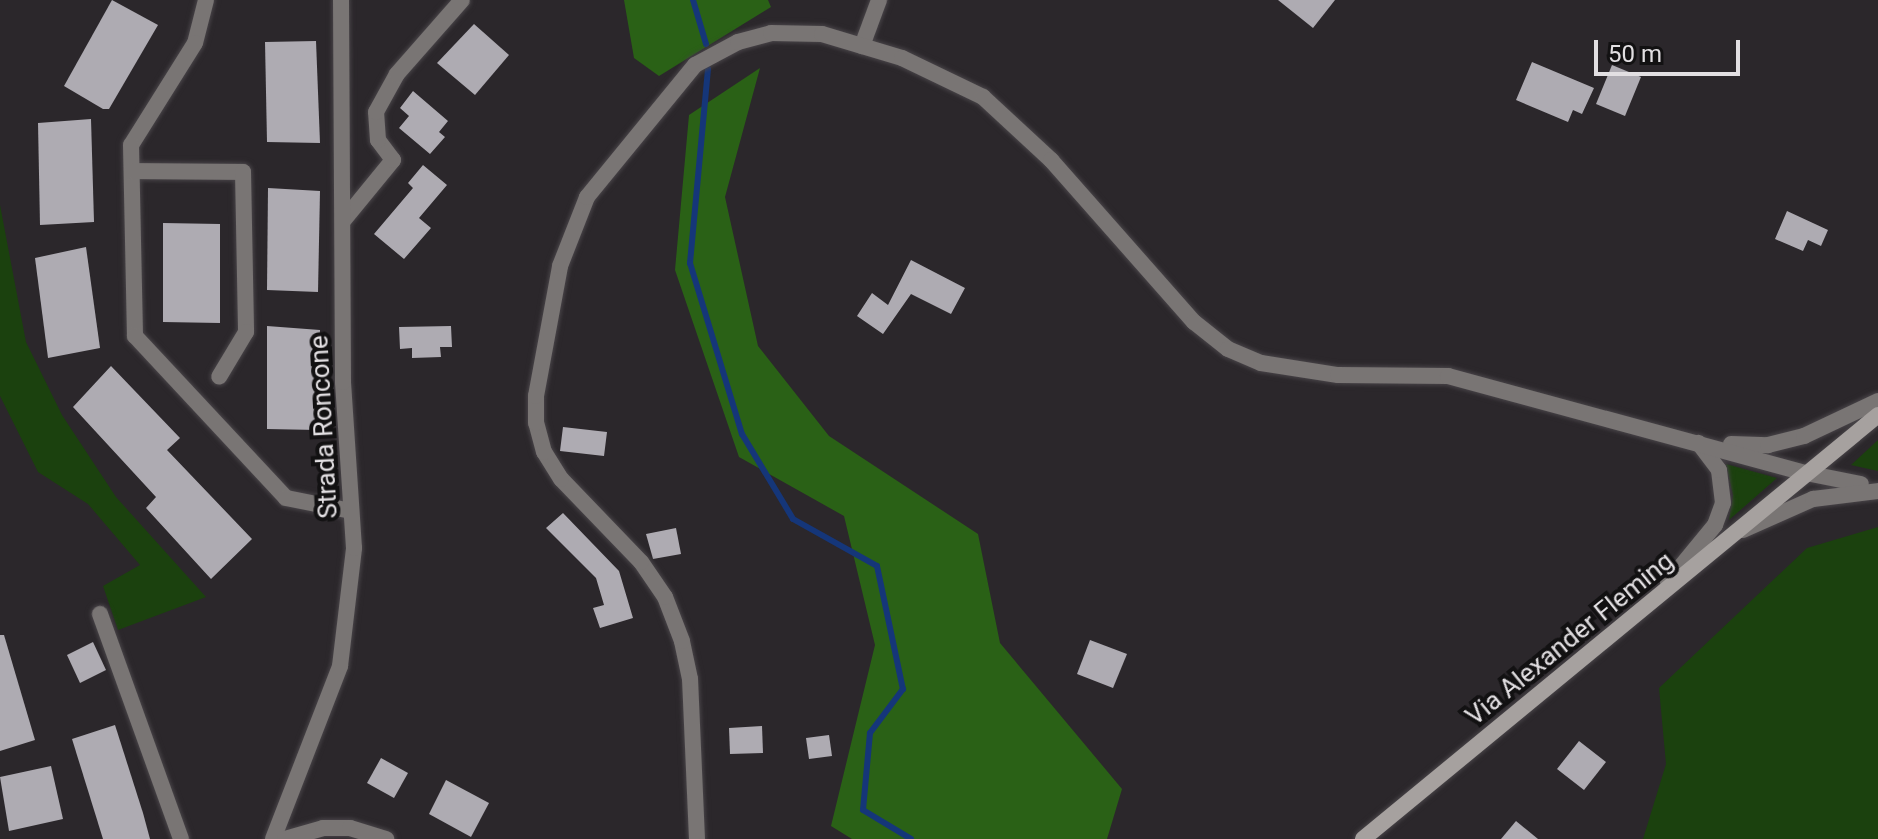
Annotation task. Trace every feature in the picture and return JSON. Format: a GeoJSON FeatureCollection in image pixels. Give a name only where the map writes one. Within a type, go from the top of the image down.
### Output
{"type":"FeatureCollection","features":[{"type":"Feature","properties":{"kind":"main road","name":"Via Alexander Fleming"},"geometry":{"type":"LineString","coordinates":[[1363,839],[1743,530],[1806,473],[1878,415]]}},
{"type":"Feature","properties":{"kind":"street"},"geometry":{"type":"LineString","coordinates":[[206,0],[195,43],[131,145],[135,336],[286,498],[351,511]]}},
{"type":"Feature","properties":{"kind":"street","name":"Strada Roncone"},"geometry":{"type":"LineString","coordinates":[[273,839],[340,666],[354,548],[343,382],[341,0]]}},
{"type":"Feature","properties":{"kind":"street"},"geometry":{"type":"LineString","coordinates":[[343,221],[393,160],[378,140],[376,112],[397,74],[462,0]]}},
{"type":"Feature","properties":{"kind":"street"},"geometry":{"type":"LineString","coordinates":[[862,46],[879,0]]}},
{"type":"Feature","properties":{"kind":"street"},"geometry":{"type":"LineString","coordinates":[[697,839],[690,679],[682,641],[665,597],[641,562],[561,479],[544,452],[536,423],[540,360],[571,230],[606,170],[660,103],[708,56],[771,33],[822,34],[902,58],[983,97],[1051,160],[1194,322],[1228,349],[1293,370],[1448,376],[1806,473],[1878,489]]}},
{"type":"Feature","properties":{"kind":"street"},"geometry":{"type":"LineString","coordinates":[[132,171],[243,172],[246,332],[219,377]]}},
{"type":"Feature","properties":{"kind":"street"},"geometry":{"type":"LineString","coordinates":[[1698,442],[1780,442],[1878,401]]}},
{"type":"Feature","properties":{"kind":"street"},"geometry":{"type":"LineString","coordinates":[[1650,603],[1720,515],[1723,481],[1714,459],[1698,442]]}},
{"type":"Feature","properties":{"kind":"street"},"geometry":{"type":"LineString","coordinates":[[1743,530],[1813,499],[1878,489]]}},
{"type":"Feature","properties":{"kind":"street"},"geometry":{"type":"LineString","coordinates":[[100,614],[181,839]]}},
{"type":"Feature","properties":{"kind":"street"},"geometry":{"type":"LineString","coordinates":[[285,839],[323,828],[350,828],[386,839]]}},
{"type":"Feature","properties":{"kind":"green space"},"geometry":{"type":"Polygon","coordinates":[[[624,0],[768,0],[771,7],[659,76],[634,58],[624,0]]]}},
{"type":"Feature","properties":{"kind":"green space"},"geometry":{"type":"Polygon","coordinates":[[[760,68],[725,197],[758,346],[829,436],[978,534],[1000,643],[1122,789],[1107,839],[852,839],[831,826],[875,645],[844,516],[739,457],[675,270],[689,115],[760,68]]]}},
{"type":"Feature","properties":{"kind":"green space"},"geometry":{"type":"Polygon","coordinates":[[[0,205],[26,342],[62,415],[116,497],[206,597],[118,630],[103,586],[140,565],[88,504],[38,472],[0,396],[0,205]]]}},
{"type":"Feature","properties":{"kind":"green space"},"geometry":{"type":"Polygon","coordinates":[[[1878,440],[1878,471],[1851,465],[1878,440]]]}},
{"type":"Feature","properties":{"kind":"green space"},"geometry":{"type":"Polygon","coordinates":[[[1726,464],[1777,478],[1729,520],[1733,495],[1726,464]]]}},
{"type":"Feature","properties":{"kind":"green space"},"geometry":{"type":"Polygon","coordinates":[[[1878,527],[1878,839],[1643,839],[1666,764],[1659,688],[1807,548],[1878,527]]]}},
{"type":"Feature","properties":{"kind":"building"},"geometry":{"type":"Polygon","coordinates":[[[112,0],[158,25],[109,109],[103,109],[64,86],[112,0]]]}},
{"type":"Feature","properties":{"kind":"building"},"geometry":{"type":"Polygon","coordinates":[[[1278,0],[1335,0],[1313,28],[1278,0]]]}},
{"type":"Feature","properties":{"kind":"building"},"geometry":{"type":"Polygon","coordinates":[[[474,24],[509,55],[475,95],[437,63],[474,24]]]}},
{"type":"Feature","properties":{"kind":"building"},"geometry":{"type":"Polygon","coordinates":[[[316,41],[320,143],[267,142],[265,42],[316,41]]]}},
{"type":"Feature","properties":{"kind":"building"},"geometry":{"type":"Polygon","coordinates":[[[1532,62],[1594,88],[1582,114],[1573,110],[1568,122],[1516,100],[1532,62]]]}},
{"type":"Feature","properties":{"kind":"building"},"geometry":{"type":"Polygon","coordinates":[[[1612,65],[1641,77],[1625,116],[1596,104],[1612,65]]]}},
{"type":"Feature","properties":{"kind":"building"},"geometry":{"type":"Polygon","coordinates":[[[413,91],[448,121],[439,132],[445,137],[430,154],[399,128],[409,116],[400,108],[413,91]]]}},
{"type":"Feature","properties":{"kind":"building"},"geometry":{"type":"Polygon","coordinates":[[[91,119],[94,222],[40,225],[38,123],[91,119]]]}},
{"type":"Feature","properties":{"kind":"building"},"geometry":{"type":"Polygon","coordinates":[[[423,165],[447,185],[419,218],[431,228],[404,259],[374,234],[413,188],[408,183],[423,165]]]}},
{"type":"Feature","properties":{"kind":"building"},"geometry":{"type":"Polygon","coordinates":[[[268,188],[320,191],[318,292],[267,290],[268,188]]]}},
{"type":"Feature","properties":{"kind":"building"},"geometry":{"type":"Polygon","coordinates":[[[1787,211],[1828,230],[1821,246],[1808,240],[1803,251],[1775,239],[1787,211]]]}},
{"type":"Feature","properties":{"kind":"building"},"geometry":{"type":"Polygon","coordinates":[[[163,223],[220,224],[220,323],[163,322],[163,223]]]}},
{"type":"Feature","properties":{"kind":"building"},"geometry":{"type":"Polygon","coordinates":[[[86,247],[100,348],[48,358],[35,258],[86,247]]]}},
{"type":"Feature","properties":{"kind":"building"},"geometry":{"type":"Polygon","coordinates":[[[911,260],[965,288],[951,314],[911,294],[883,334],[857,316],[872,293],[888,305],[911,260]]]}},
{"type":"Feature","properties":{"kind":"building"},"geometry":{"type":"Polygon","coordinates":[[[267,326],[320,330],[317,430],[267,429],[267,326]]]}},
{"type":"Feature","properties":{"kind":"building"},"geometry":{"type":"Polygon","coordinates":[[[451,326],[452,347],[440,347],[441,357],[412,358],[412,348],[400,349],[399,327],[451,326]]]}},
{"type":"Feature","properties":{"kind":"building"},"geometry":{"type":"Polygon","coordinates":[[[111,366],[180,438],[167,450],[252,539],[211,579],[146,508],[156,497],[73,407],[111,366]]]}},
{"type":"Feature","properties":{"kind":"building"},"geometry":{"type":"Polygon","coordinates":[[[563,427],[607,432],[604,456],[560,451],[563,427]]]}},
{"type":"Feature","properties":{"kind":"building"},"geometry":{"type":"Polygon","coordinates":[[[563,513],[619,571],[633,618],[600,628],[593,608],[604,605],[596,578],[546,528],[563,513]]]}},
{"type":"Feature","properties":{"kind":"building"},"geometry":{"type":"Polygon","coordinates":[[[676,528],[681,554],[653,559],[646,534],[676,528]]]}},
{"type":"Feature","properties":{"kind":"building"},"geometry":{"type":"Polygon","coordinates":[[[0,635],[4,635],[35,740],[0,751],[0,635]]]}},
{"type":"Feature","properties":{"kind":"building"},"geometry":{"type":"Polygon","coordinates":[[[1090,640],[1127,654],[1113,688],[1077,674],[1090,640]]]}},
{"type":"Feature","properties":{"kind":"building"},"geometry":{"type":"Polygon","coordinates":[[[93,642],[106,670],[80,683],[67,655],[93,642]]]}},
{"type":"Feature","properties":{"kind":"building"},"geometry":{"type":"Polygon","coordinates":[[[115,725],[150,839],[103,839],[72,739],[115,725]]]}},
{"type":"Feature","properties":{"kind":"building"},"geometry":{"type":"Polygon","coordinates":[[[762,726],[763,753],[730,754],[729,728],[762,726]]]}},
{"type":"Feature","properties":{"kind":"building"},"geometry":{"type":"Polygon","coordinates":[[[829,735],[832,756],[809,759],[806,738],[829,735]]]}},
{"type":"Feature","properties":{"kind":"building"},"geometry":{"type":"Polygon","coordinates":[[[1579,741],[1606,762],[1584,790],[1557,769],[1579,741]]]}},
{"type":"Feature","properties":{"kind":"building"},"geometry":{"type":"Polygon","coordinates":[[[381,758],[408,773],[394,798],[367,783],[381,758]]]}},
{"type":"Feature","properties":{"kind":"building"},"geometry":{"type":"Polygon","coordinates":[[[51,766],[63,819],[9,831],[0,777],[51,766]]]}},
{"type":"Feature","properties":{"kind":"building"},"geometry":{"type":"Polygon","coordinates":[[[446,780],[489,803],[471,837],[429,814],[446,780]]]}},
{"type":"Feature","properties":{"kind":"building"},"geometry":{"type":"Polygon","coordinates":[[[1516,821],[1538,839],[1501,839],[1516,821]]]}},
{"type":"Feature","properties":{"kind":"waterway"},"geometry":{"type":"LineString","coordinates":[[693,0],[706,44]]}},
{"type":"Feature","properties":{"kind":"waterway"},"geometry":{"type":"LineString","coordinates":[[708,69],[690,263],[742,434],[793,519],[877,566],[903,689],[870,733],[863,810],[911,839]]}}]}
